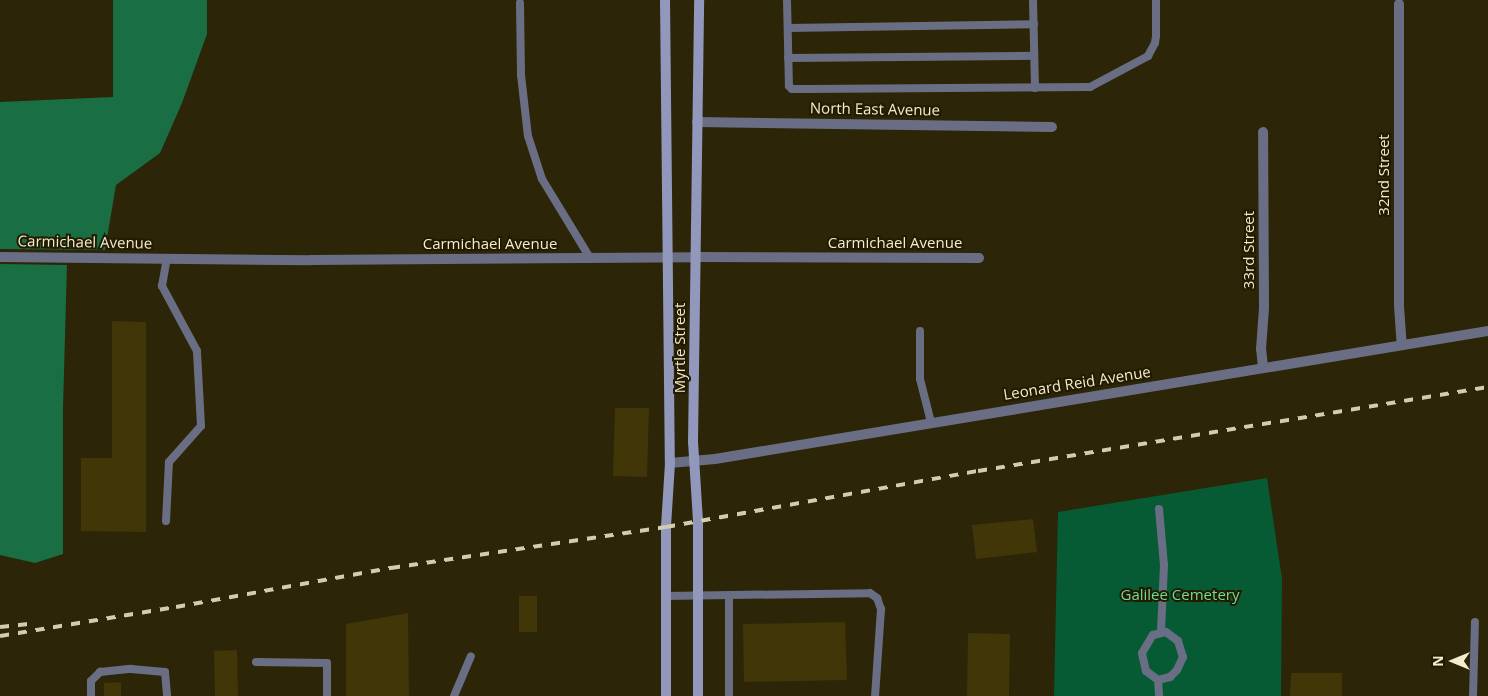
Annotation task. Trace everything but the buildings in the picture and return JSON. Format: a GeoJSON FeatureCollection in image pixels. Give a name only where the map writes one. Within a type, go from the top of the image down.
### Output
{"type":"FeatureCollection","features":[{"type":"Feature","properties":{"kind":"street","name":"Myrtle Street"},"geometry":{"type":"LineString","coordinates":[[665,0],[670,463],[666,596],[666,696]]}},
{"type":"Feature","properties":{"kind":"street","name":"Myrtle Street"},"geometry":{"type":"LineString","coordinates":[[698,696],[698,522],[694,460],[699,0]]}},
{"type":"Feature","properties":{"kind":"street","name":"32nd Street"},"geometry":{"type":"LineString","coordinates":[[1399,4],[1399,306],[1402,345]]}},
{"type":"Feature","properties":{"kind":"street","name":"North East Avenue"},"geometry":{"type":"LineString","coordinates":[[697,122],[1052,127]]}},
{"type":"Feature","properties":{"kind":"street","name":"33rd Street"},"geometry":{"type":"LineString","coordinates":[[1263,132],[1264,308],[1261,349],[1263,367]]}},
{"type":"Feature","properties":{"kind":"street","name":"Carmichael Avenue"},"geometry":{"type":"LineString","coordinates":[[0,256],[167,258],[979,258]]}},
{"type":"Feature","properties":{"kind":"street","name":"Leonard Reid Avenue"},"geometry":{"type":"LineString","coordinates":[[670,463],[715,459],[1488,331]]}},
{"type":"Feature","properties":{"kind":"lane"},"geometry":{"type":"LineString","coordinates":[[787,0],[788,86],[792,89],[1090,87],[1140,62],[1148,56],[1155,43],[1156,0]]}},
{"type":"Feature","properties":{"kind":"lane"},"geometry":{"type":"LineString","coordinates":[[1033,0],[1035,88]]}},
{"type":"Feature","properties":{"kind":"lane"},"geometry":{"type":"LineString","coordinates":[[520,3],[521,75],[528,136],[542,179],[590,258]]}},
{"type":"Feature","properties":{"kind":"lane"},"geometry":{"type":"LineString","coordinates":[[788,28],[1034,24]]}},
{"type":"Feature","properties":{"kind":"lane"},"geometry":{"type":"LineString","coordinates":[[788,58],[1034,56]]}},
{"type":"Feature","properties":{"kind":"lane"},"geometry":{"type":"LineString","coordinates":[[166,521],[169,462],[201,426],[197,351],[162,286],[167,258]]}},
{"type":"Feature","properties":{"kind":"lane"},"geometry":{"type":"LineString","coordinates":[[920,331],[920,379],[931,422]]}},
{"type":"Feature","properties":{"kind":"lane"},"geometry":{"type":"LineString","coordinates":[[1159,509],[1164,565],[1161,632]]}},
{"type":"Feature","properties":{"kind":"lane"},"geometry":{"type":"LineString","coordinates":[[666,596],[870,593],[877,598],[881,609],[875,696]]}},
{"type":"Feature","properties":{"kind":"lane"},"geometry":{"type":"LineString","coordinates":[[729,596],[730,696]]}},
{"type":"Feature","properties":{"kind":"lane"},"geometry":{"type":"LineString","coordinates":[[1474,696],[1475,622]]}},
{"type":"Feature","properties":{"kind":"lane"},"geometry":{"type":"LineString","coordinates":[[1158,680],[1170,677],[1177,670],[1183,657],[1178,641],[1172,635],[1161,632],[1153,635],[1148,640],[1142,653],[1146,671],[1158,680],[1159,696]]}},
{"type":"Feature","properties":{"kind":"lane"},"geometry":{"type":"LineString","coordinates":[[454,696],[471,656]]}},
{"type":"Feature","properties":{"kind":"lane"},"geometry":{"type":"LineString","coordinates":[[256,662],[327,663],[327,696]]}},
{"type":"Feature","properties":{"kind":"lane"},"geometry":{"type":"LineString","coordinates":[[91,696],[91,681],[100,672],[131,669],[165,672],[168,696]]}},
{"type":"Feature","properties":{"kind":"green space"},"geometry":{"type":"Polygon","coordinates":[[[113,0],[207,0],[207,34],[182,103],[160,153],[116,185],[105,250],[0,249],[0,102],[113,97],[113,0]]]}},
{"type":"Feature","properties":{"kind":"green space"},"geometry":{"type":"Polygon","coordinates":[[[0,264],[67,265],[63,408],[63,554],[35,563],[0,555],[0,264]]]}},
{"type":"Feature","properties":{"kind":"green space","name":"Galilee Cemetery"},"geometry":{"type":"Polygon","coordinates":[[[1267,478],[1282,579],[1281,696],[1054,696],[1058,512],[1267,478]]]}},
{"type":"Feature","properties":{"kind":"railway"},"geometry":{"type":"LineString","coordinates":[[0,636],[176,607],[391,568],[666,527],[978,471],[1488,387]]}},
{"type":"Feature","properties":{"kind":"railway"},"geometry":{"type":"LineString","coordinates":[[0,627],[31,624]]}}]}
